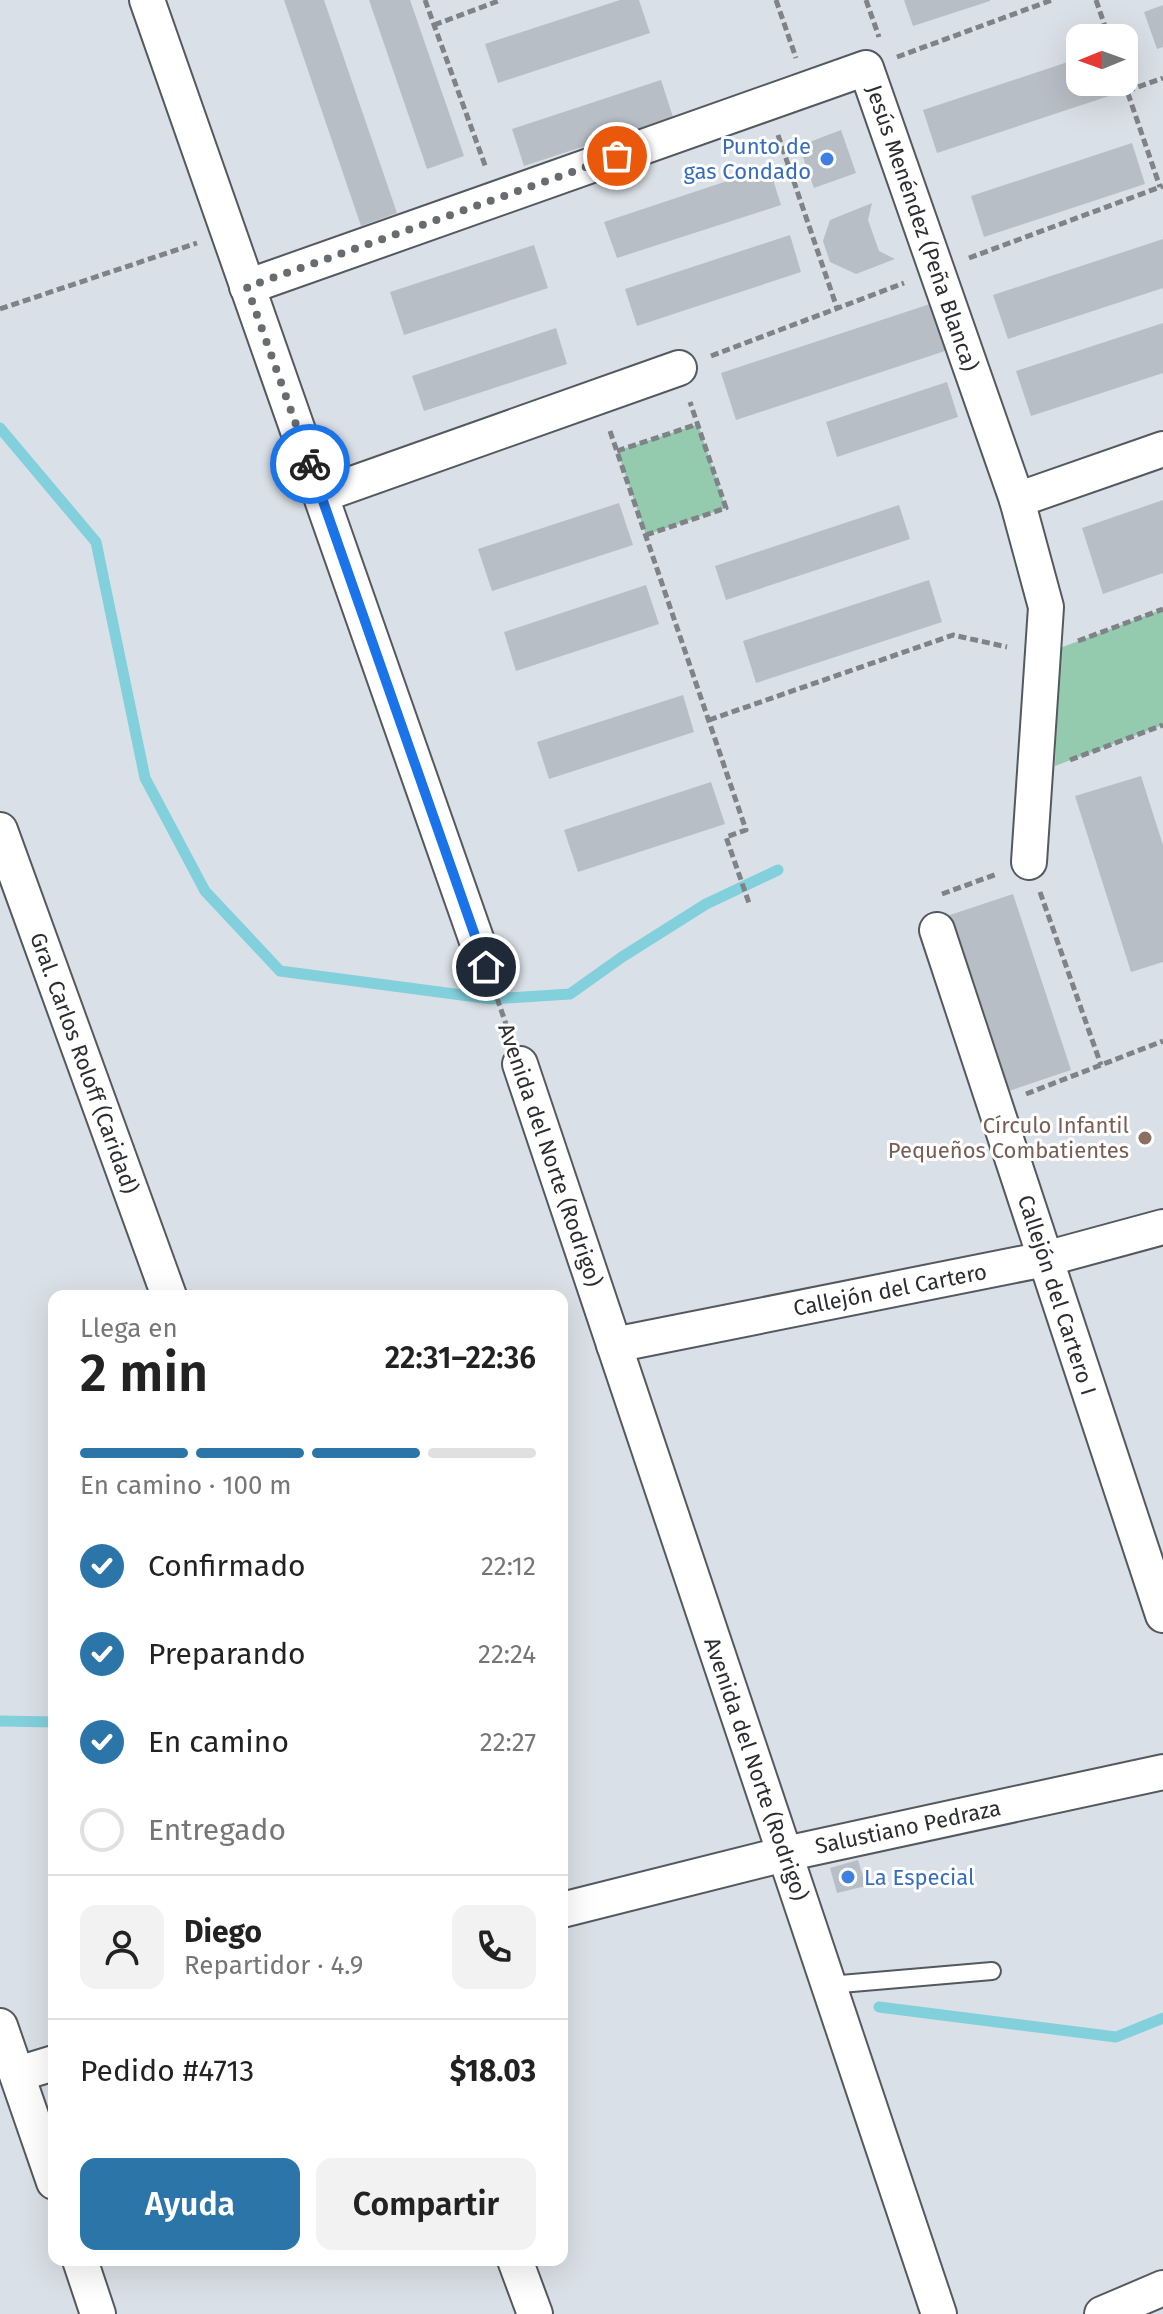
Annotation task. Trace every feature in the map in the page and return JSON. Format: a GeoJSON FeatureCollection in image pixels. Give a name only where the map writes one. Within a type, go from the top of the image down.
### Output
{"type":"FeatureCollection","features":[{"type":"Feature","properties":{"kind":"street"},"geometry":{"type":"LineString","coordinates":[[147,0],[486,967]]}},
{"type":"Feature","properties":{"kind":"street","name":"Jesús Menéndez (Peña Blanca)"},"geometry":{"type":"LineString","coordinates":[[247,287],[877,64],[937,271],[1017,500],[1046,607],[1029,862]]}},
{"type":"Feature","properties":{"kind":"street"},"geometry":{"type":"LineString","coordinates":[[321,495],[679,368]]}},
{"type":"Feature","properties":{"kind":"street"},"geometry":{"type":"LineString","coordinates":[[1017,500],[1163,449]]}},
{"type":"Feature","properties":{"kind":"street","name":"Gral. Carlos Roloff (Caridad)"},"geometry":{"type":"LineString","coordinates":[[0,830],[167,1290]]}},
{"type":"Feature","properties":{"kind":"street","name":"Callejón del Cartero I"},"geometry":{"type":"LineString","coordinates":[[937,930],[1163,1615]]}},
{"type":"Feature","properties":{"kind":"street","name":"Avenida del Norte (Rodrigo)"},"geometry":{"type":"LineString","coordinates":[[520,1064],[939,2314]]}},
{"type":"Feature","properties":{"kind":"street","name":"Callejón del Cartero"},"geometry":{"type":"LineString","coordinates":[[614,1345],[1045,1259],[1163,1227]]}},
{"type":"Feature","properties":{"kind":"street","name":"Salustiano Pedraza"},"geometry":{"type":"LineString","coordinates":[[568,1908],[785,1854],[1163,1772]]}},
{"type":"Feature","properties":{"kind":"street"},"geometry":{"type":"LineString","coordinates":[[0,2026],[48,2164]]}},
{"type":"Feature","properties":{"kind":"street"},"geometry":{"type":"LineString","coordinates":[[18,2074],[48,2065]]}},
{"type":"Feature","properties":{"kind":"street"},"geometry":{"type":"LineString","coordinates":[[82,2266],[98,2314]]}},
{"type":"Feature","properties":{"kind":"street"},"geometry":{"type":"LineString","coordinates":[[517,2266],[535,2314]]}},
{"type":"Feature","properties":{"kind":"street"},"geometry":{"type":"LineString","coordinates":[[1102,2314],[1163,2288]]}},
{"type":"Feature","properties":{"kind":"lane"},"geometry":{"type":"LineString","coordinates":[[829,1985],[992,1971]]}},
{"type":"Feature","properties":{"kind":"path"},"geometry":{"type":"LineString","coordinates":[[425,0],[497,199]]}},
{"type":"Feature","properties":{"kind":"path"},"geometry":{"type":"LineString","coordinates":[[434,25],[501,0]]}},
{"type":"Feature","properties":{"kind":"path"},"geometry":{"type":"LineString","coordinates":[[776,0],[807,89]]}},
{"type":"Feature","properties":{"kind":"path"},"geometry":{"type":"LineString","coordinates":[[866,0],[877,64],[1052,0]]}},
{"type":"Feature","properties":{"kind":"path"},"geometry":{"type":"LineString","coordinates":[[1096,0],[1104,24]]}},
{"type":"Feature","properties":{"kind":"path"},"geometry":{"type":"LineString","coordinates":[[1138,87],[1163,78]]}},
{"type":"Feature","properties":{"kind":"path"},"geometry":{"type":"LineString","coordinates":[[646,535],[726,508],[679,368],[1161,186],[1129,96]]}},
{"type":"Feature","properties":{"kind":"path"},"geometry":{"type":"LineString","coordinates":[[767,104],[837,308]]}},
{"type":"Feature","properties":{"kind":"path"},"geometry":{"type":"LineString","coordinates":[[0,309],[228,233]]}},
{"type":"Feature","properties":{"kind":"path"},"geometry":{"type":"LineString","coordinates":[[598,396],[746,830],[726,837],[750,906]]}},
{"type":"Feature","properties":{"kind":"path"},"geometry":{"type":"LineString","coordinates":[[617,451],[698,424]]}},
{"type":"Feature","properties":{"kind":"path"},"geometry":{"type":"LineString","coordinates":[[709,720],[953,635],[1043,655],[1163,609]]}},
{"type":"Feature","properties":{"kind":"path"},"geometry":{"type":"LineString","coordinates":[[1035,773],[1163,725]]}},
{"type":"Feature","properties":{"kind":"path"},"geometry":{"type":"LineString","coordinates":[[937,930],[926,899],[1029,862],[1101,1065]]}},
{"type":"Feature","properties":{"kind":"path","name":"Avenida del Norte (Rodrigo)"},"geometry":{"type":"LineString","coordinates":[[486,967],[520,1064]]}},
{"type":"Feature","properties":{"kind":"path"},"geometry":{"type":"LineString","coordinates":[[994,1106],[1163,1041]]}},
{"type":"Feature","properties":{"kind":"green space"},"geometry":{"type":"Polygon","coordinates":[[[698,424],[726,508],[646,535],[617,451],[698,424]]]}},
{"type":"Feature","properties":{"kind":"green space"},"geometry":{"type":"Polygon","coordinates":[[[1163,609],[1163,725],[1055,766],[1060,648],[1163,609]]]}},
{"type":"Feature","properties":{"kind":"building"},"geometry":{"type":"Polygon","coordinates":[[[284,0],[324,0],[397,213],[361,226],[284,0]]]}},
{"type":"Feature","properties":{"kind":"building"},"geometry":{"type":"Polygon","coordinates":[[[369,0],[410,0],[464,156],[427,169],[369,0]]]}},
{"type":"Feature","properties":{"kind":"building"},"geometry":{"type":"Polygon","coordinates":[[[620,0],[639,0],[650,33],[498,83],[485,44],[620,0]]]}},
{"type":"Feature","properties":{"kind":"building"},"geometry":{"type":"Polygon","coordinates":[[[904,0],[990,0],[990,1],[913,26],[904,0]]]}},
{"type":"Feature","properties":{"kind":"building"},"geometry":{"type":"Polygon","coordinates":[[[1163,5],[1163,47],[1157,49],[1144,12],[1163,5]]]}},
{"type":"Feature","properties":{"kind":"building"},"geometry":{"type":"Polygon","coordinates":[[[1066,63],[1066,96],[1109,96],[937,153],[923,110],[1066,63]]]}},
{"type":"Feature","properties":{"kind":"building"},"geometry":{"type":"Polygon","coordinates":[[[661,80],[673,117],[524,166],[512,129],[661,80]]]}},
{"type":"Feature","properties":{"kind":"building","name":"Punto de gas Condado"},"geometry":{"type":"Polygon","coordinates":[[[841,130],[856,173],[814,188],[799,146],[841,130]]]}},
{"type":"Feature","properties":{"kind":"building"},"geometry":{"type":"Polygon","coordinates":[[[1132,143],[1145,184],[984,237],[971,196],[1132,143]]]}},
{"type":"Feature","properties":{"kind":"building"},"geometry":{"type":"Polygon","coordinates":[[[769,167],[781,205],[617,258],[604,222],[769,167]]]}},
{"type":"Feature","properties":{"kind":"building"},"geometry":{"type":"Polygon","coordinates":[[[872,203],[868,220],[879,251],[895,259],[856,274],[830,262],[823,241],[830,220],[872,203]]]}},
{"type":"Feature","properties":{"kind":"building"},"geometry":{"type":"Polygon","coordinates":[[[790,235],[801,272],[637,326],[625,289],[790,235]]]}},
{"type":"Feature","properties":{"kind":"building"},"geometry":{"type":"Polygon","coordinates":[[[1163,239],[1163,288],[1008,339],[993,295],[1163,239]]]}},
{"type":"Feature","properties":{"kind":"building"},"geometry":{"type":"Polygon","coordinates":[[[534,245],[548,288],[404,335],[390,292],[534,245]]]}},
{"type":"Feature","properties":{"kind":"building"},"geometry":{"type":"Polygon","coordinates":[[[933,303],[948,350],[736,420],[721,373],[933,303]]]}},
{"type":"Feature","properties":{"kind":"building"},"geometry":{"type":"Polygon","coordinates":[[[1163,323],[1163,373],[1031,416],[1016,371],[1163,323]]]}},
{"type":"Feature","properties":{"kind":"building"},"geometry":{"type":"Polygon","coordinates":[[[556,328],[567,364],[424,411],[412,376],[556,328]]]}},
{"type":"Feature","properties":{"kind":"building"},"geometry":{"type":"Polygon","coordinates":[[[947,382],[958,417],[837,457],[826,422],[947,382]]]}},
{"type":"Feature","properties":{"kind":"building"},"geometry":{"type":"Polygon","coordinates":[[[1163,500],[1163,573],[1103,594],[1082,528],[1163,500]]]}},
{"type":"Feature","properties":{"kind":"building"},"geometry":{"type":"Polygon","coordinates":[[[619,503],[633,545],[492,591],[478,549],[619,503]]]}},
{"type":"Feature","properties":{"kind":"building"},"geometry":{"type":"Polygon","coordinates":[[[899,505],[910,539],[726,600],[715,566],[899,505]]]}},
{"type":"Feature","properties":{"kind":"building"},"geometry":{"type":"Polygon","coordinates":[[[929,580],[942,622],[756,683],[743,641],[929,580]]]}},
{"type":"Feature","properties":{"kind":"building"},"geometry":{"type":"Polygon","coordinates":[[[646,585],[659,624],[516,671],[504,632],[646,585]]]}},
{"type":"Feature","properties":{"kind":"building"},"geometry":{"type":"Polygon","coordinates":[[[683,695],[694,732],[549,779],[537,742],[683,695]]]}},
{"type":"Feature","properties":{"kind":"building"},"geometry":{"type":"Polygon","coordinates":[[[1141,776],[1163,845],[1163,962],[1131,972],[1075,796],[1141,776]]]}},
{"type":"Feature","properties":{"kind":"building"},"geometry":{"type":"Polygon","coordinates":[[[711,782],[725,824],[578,872],[564,830],[711,782]]]}},
{"type":"Feature","properties":{"kind":"building"},"geometry":{"type":"Polygon","coordinates":[[[1013,894],[1071,1070],[1006,1092],[947,916],[1013,894]]]}},
{"type":"Feature","properties":{"kind":"building","name":"La Especial"},"geometry":{"type":"Polygon","coordinates":[[[858,1860],[866,1886],[837,1893],[830,1868],[858,1860]]]}},
{"type":"Feature","properties":{"kind":"waterway"},"geometry":{"type":"LineString","coordinates":[[0,428],[96,542],[145,778],[205,891],[280,971],[492,999],[570,994],[706,904],[778,870]]}},
{"type":"Feature","properties":{"kind":"waterway"},"geometry":{"type":"LineString","coordinates":[[0,1721],[48,1722]]}},
{"type":"Feature","properties":{"kind":"waterway"},"geometry":{"type":"LineString","coordinates":[[879,2007],[1116,2037],[1163,2018]]}},
{"type":"Feature","properties":{"kind":"way so far"},"geometry":{"type":"LineString","coordinates":[[310,464],[247,287],[617,156]]}},
{"type":"Feature","properties":{"kind":"place","name":"Punto de gas Condado"},"geometry":{"type":"Point","coordinates":[827,159]}},
{"type":"Feature","properties":{"kind":"place","name":"Círculo Infantil Pequeños Combatientes"},"geometry":{"type":"Point","coordinates":[1145,1138]}},
{"type":"Feature","properties":{"kind":"place","name":"La Especial"},"geometry":{"type":"Point","coordinates":[848,1877]}},
{"type":"Feature","properties":{"kind":"route"},"geometry":{"type":"LineString","coordinates":[[310,464],[486,967]]}}]}
